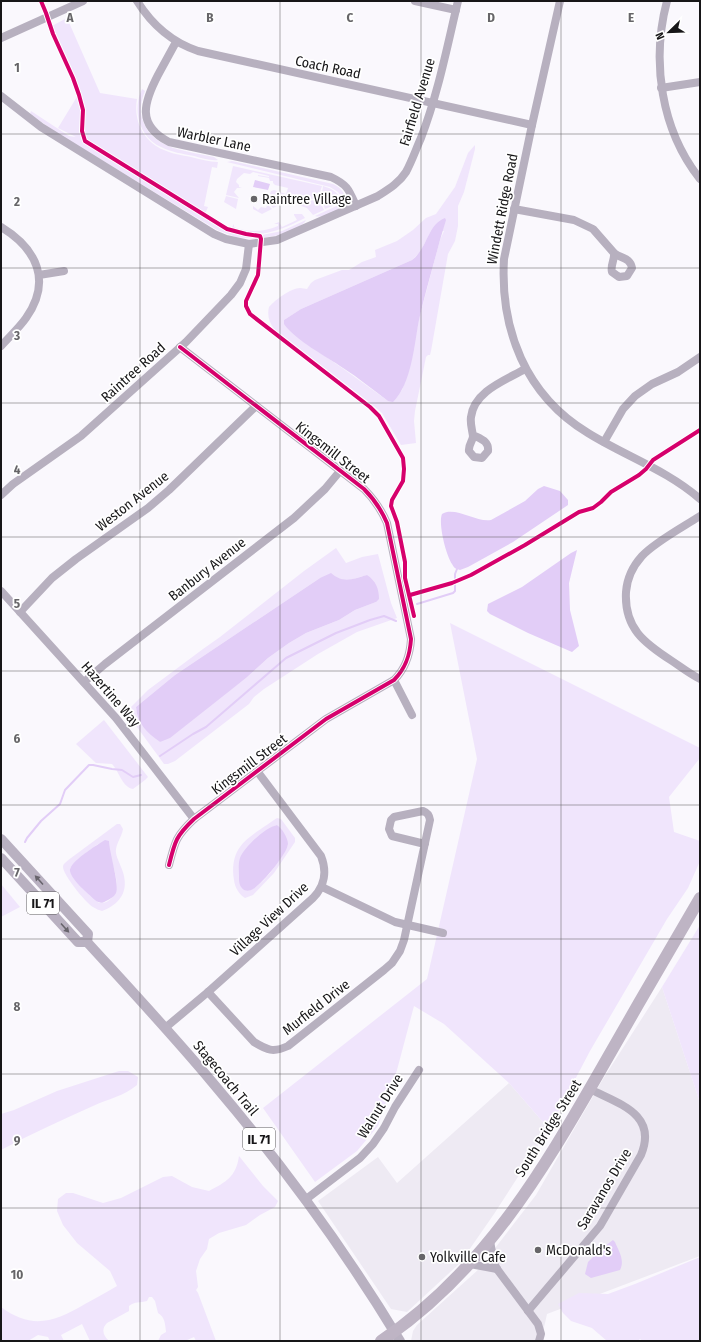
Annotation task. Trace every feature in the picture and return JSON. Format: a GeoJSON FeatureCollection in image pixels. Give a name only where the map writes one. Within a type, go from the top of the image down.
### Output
{"type":"FeatureCollection","features":[{"type":"Feature","properties":{"kind":"highway","name":"South Bridge Street"},"geometry":{"type":"LineString","coordinates":[[380,1341],[397,1336],[470,1264],[504,1224],[564,1133],[700,898]]}},
{"type":"Feature","properties":{"kind":"main road","name":"Stagecoach Trail"},"geometry":{"type":"LineString","coordinates":[[1,838],[88,934],[87,942]]}},
{"type":"Feature","properties":{"kind":"main road","name":"Stagecoach Trail"},"geometry":{"type":"LineString","coordinates":[[1,858],[78,942],[87,942],[213,1082],[252,1130],[305,1200],[346,1258],[397,1336]]}},
{"type":"Feature","properties":{"kind":"street"},"geometry":{"type":"LineString","coordinates":[[1,38],[83,1]]}},
{"type":"Feature","properties":{"kind":"street","name":"Coach Road"},"geometry":{"type":"LineString","coordinates":[[137,1],[143,12],[158,29],[176,42],[198,51],[532,125]]}},
{"type":"Feature","properties":{"kind":"street"},"geometry":{"type":"LineString","coordinates":[[415,1],[456,10]]}},
{"type":"Feature","properties":{"kind":"street","name":"Fairfield Avenue"},"geometry":{"type":"LineString","coordinates":[[1,96],[41,127],[203,227],[226,239],[249,244],[267,243],[283,238],[356,206],[389,190],[398,182],[411,162],[433,104],[458,1]]}},
{"type":"Feature","properties":{"kind":"street","name":"Windett Ridge Road"},"geometry":{"type":"LineString","coordinates":[[560,1],[504,259],[504,297],[510,331],[525,369],[535,384],[559,411],[579,427],[604,442],[664,473],[700,499]]}},
{"type":"Feature","properties":{"kind":"street"},"geometry":{"type":"LineString","coordinates":[[667,1],[660,36],[659,62],[661,88],[666,111],[678,142],[700,180]]}},
{"type":"Feature","properties":{"kind":"street","name":"Warbler Lane"},"geometry":{"type":"LineString","coordinates":[[176,42],[151,88],[145,106],[145,116],[153,132],[160,138],[169,142],[331,177],[343,183],[349,191],[356,206]]}},
{"type":"Feature","properties":{"kind":"street"},"geometry":{"type":"LineString","coordinates":[[661,88],[700,82]]}},
{"type":"Feature","properties":{"kind":"street"},"geometry":{"type":"LineString","coordinates":[[514,208],[574,220],[593,229],[614,253]]}},
{"type":"Feature","properties":{"kind":"street"},"geometry":{"type":"LineString","coordinates":[[1,227],[15,236],[27,248],[34,259],[39,275],[35,302],[26,318],[1,346]]}},
{"type":"Feature","properties":{"kind":"street","name":"Raintree Road"},"geometry":{"type":"LineString","coordinates":[[1,494],[81,436],[180,347],[240,284],[246,269],[249,244]]}},
{"type":"Feature","properties":{"kind":"street"},"geometry":{"type":"LineString","coordinates":[[39,275],[64,271]]}},
{"type":"Feature","properties":{"kind":"street","name":"Kingsmill Street"},"geometry":{"type":"LineString","coordinates":[[169,865],[175,840],[194,819],[326,719],[394,680],[406,664],[410,652],[411,639],[387,523],[382,510],[375,500],[364,489],[180,347]]}},
{"type":"Feature","properties":{"kind":"street"},"geometry":{"type":"LineString","coordinates":[[604,442],[623,409],[635,396],[652,384],[678,372],[700,357]]}},
{"type":"Feature","properties":{"kind":"street"},"geometry":{"type":"LineString","coordinates":[[473,435],[471,416],[480,396],[525,369]]}},
{"type":"Feature","properties":{"kind":"street","name":"Weston Avenue"},"geometry":{"type":"LineString","coordinates":[[20,612],[52,578],[70,563],[148,508],[169,490],[256,406]]}},
{"type":"Feature","properties":{"kind":"street","name":"Banbury Avenue"},"geometry":{"type":"LineString","coordinates":[[84,682],[105,664],[294,518],[324,490],[340,471]]}},
{"type":"Feature","properties":{"kind":"street"},"geometry":{"type":"LineString","coordinates":[[700,516],[650,549],[642,556],[630,576],[626,600],[627,611],[631,622],[642,639],[649,646],[700,679]]}},
{"type":"Feature","properties":{"kind":"street","name":"Hazertine Way"},"geometry":{"type":"LineString","coordinates":[[1,592],[128,732],[194,819]]}},
{"type":"Feature","properties":{"kind":"street"},"geometry":{"type":"LineString","coordinates":[[394,680],[412,715]]}},
{"type":"Feature","properties":{"kind":"street","name":"Village View Drive"},"geometry":{"type":"LineString","coordinates":[[165,1028],[208,992],[313,898],[322,887],[324,870],[321,856],[257,771]]}},
{"type":"Feature","properties":{"kind":"street","name":"Murfield Drive"},"geometry":{"type":"LineString","coordinates":[[208,992],[254,1042],[262,1048],[279,1050],[288,1046],[392,963],[400,951],[407,926],[425,844],[430,820],[426,812],[422,811],[394,817],[391,820],[389,828],[392,836],[425,844]]}},
{"type":"Feature","properties":{"kind":"street"},"geometry":{"type":"LineString","coordinates":[[322,887],[395,922],[407,926],[443,933]]}},
{"type":"Feature","properties":{"kind":"street","name":"Walnut Drive"},"geometry":{"type":"LineString","coordinates":[[305,1200],[360,1158],[373,1144],[384,1128],[394,1107],[419,1070]]}},
{"type":"Feature","properties":{"kind":"street","name":"Saravanos Drive"},"geometry":{"type":"LineString","coordinates":[[528,1311],[600,1226],[641,1155],[645,1142],[646,1137],[643,1125],[630,1110],[590,1089]]}},
{"type":"Feature","properties":{"kind":"street"},"geometry":{"type":"LineString","coordinates":[[490,1241],[492,1256],[497,1269],[538,1324],[540,1334],[539,1341]]}},
{"type":"Feature","properties":{"kind":"street"},"geometry":{"type":"LineString","coordinates":[[470,1264],[497,1269]]}},
{"type":"Feature","properties":{"kind":"shaded area"},"geometry":{"type":"Polygon","coordinates":[[[67,18],[100,93],[137,99],[136,107],[139,123],[142,130],[151,142],[170,152],[218,162],[217,168],[212,167],[204,206],[208,207],[205,214],[83,140],[84,142],[223,229],[240,235],[258,236],[260,239],[236,237],[217,230],[57,133],[30,114],[31,111],[69,136],[76,137],[58,128],[78,95],[48,28],[67,18]]]}},
{"type":"Feature","properties":{"kind":"shaded area"},"geometry":{"type":"Polygon","coordinates":[[[142,89],[145,91],[142,98],[141,114],[148,131],[155,138],[163,144],[173,148],[214,157],[218,160],[209,160],[173,152],[161,147],[147,137],[138,114],[139,97],[142,89]]]}},
{"type":"Feature","properties":{"kind":"shaded area"},"geometry":{"type":"Polygon","coordinates":[[[475,145],[464,192],[458,206],[458,226],[455,241],[448,254],[431,351],[430,355],[426,357],[415,411],[414,421],[416,443],[401,445],[382,413],[274,329],[269,318],[269,307],[279,298],[292,290],[300,288],[307,289],[315,280],[342,270],[349,270],[362,262],[376,257],[375,250],[397,241],[413,230],[426,218],[436,214],[455,187],[468,153],[475,145]],[[431,231],[421,251],[412,260],[301,309],[284,320],[309,345],[388,401],[402,390],[409,369],[419,319],[440,240],[444,231],[431,231]]]}},
{"type":"Feature","properties":{"kind":"shaded area"},"geometry":{"type":"Polygon","coordinates":[[[232,161],[333,184],[342,190],[345,200],[344,201],[338,192],[330,187],[227,162],[232,161]]]}},
{"type":"Feature","properties":{"kind":"shaded area"},"geometry":{"type":"Polygon","coordinates":[[[233,166],[322,186],[320,192],[317,193],[314,198],[309,200],[293,199],[280,205],[276,196],[270,194],[271,191],[274,190],[286,194],[288,188],[275,185],[269,178],[258,175],[269,176],[253,172],[250,174],[244,173],[237,179],[236,182],[239,187],[242,188],[237,188],[234,192],[239,198],[226,195],[233,166]]]}},
{"type":"Feature","properties":{"kind":"shaded area"},"geometry":{"type":"Polygon","coordinates":[[[255,180],[270,184],[268,190],[253,187],[255,180]]]}},
{"type":"Feature","properties":{"kind":"shaded area"},"geometry":{"type":"Polygon","coordinates":[[[323,186],[335,191],[342,202],[325,209],[323,203],[325,197],[322,193],[323,186]]]}},
{"type":"Feature","properties":{"kind":"shaded area"},"geometry":{"type":"Polygon","coordinates":[[[226,196],[238,199],[236,209],[224,202],[226,196]]]}},
{"type":"Feature","properties":{"kind":"shaded area"},"geometry":{"type":"Polygon","coordinates":[[[271,198],[276,198],[279,205],[273,208],[268,202],[271,198]]]}},
{"type":"Feature","properties":{"kind":"shaded area"},"geometry":{"type":"Polygon","coordinates":[[[297,200],[314,200],[321,204],[324,210],[313,215],[307,208],[298,205],[297,200]]]}},
{"type":"Feature","properties":{"kind":"shaded area"},"geometry":{"type":"Polygon","coordinates":[[[343,203],[342,206],[331,213],[318,217],[315,216],[343,203]]]}},
{"type":"Feature","properties":{"kind":"shaded area"},"geometry":{"type":"Polygon","coordinates":[[[268,205],[272,209],[262,214],[253,209],[253,206],[258,210],[261,207],[266,208],[268,205]]]}},
{"type":"Feature","properties":{"kind":"shaded area"},"geometry":{"type":"Polygon","coordinates":[[[294,214],[302,214],[305,218],[278,230],[259,234],[249,234],[240,233],[231,229],[234,224],[234,227],[239,229],[261,231],[278,226],[278,224],[274,224],[279,222],[282,227],[297,220],[294,214]]]}},
{"type":"Feature","properties":{"kind":"shaded area"},"geometry":{"type":"Polygon","coordinates":[[[445,218],[446,220],[421,310],[414,352],[408,374],[404,385],[393,402],[388,401],[355,376],[303,342],[284,324],[284,320],[301,309],[412,260],[421,249],[434,226],[445,218]]]}},
{"type":"Feature","properties":{"kind":"shaded area"},"geometry":{"type":"Polygon","coordinates":[[[306,220],[303,224],[293,230],[280,235],[262,238],[262,235],[282,231],[306,220]]]}},
{"type":"Feature","properties":{"kind":"shaded area"},"geometry":{"type":"Polygon","coordinates":[[[544,486],[560,491],[568,500],[568,505],[513,542],[468,567],[460,570],[456,569],[447,554],[443,539],[441,525],[442,514],[453,512],[479,519],[491,520],[525,501],[538,489],[544,486]]]}},
{"type":"Feature","properties":{"kind":"shaded area"},"geometry":{"type":"Polygon","coordinates":[[[336,548],[346,563],[362,557],[378,554],[391,603],[397,618],[357,632],[318,654],[264,689],[254,697],[249,704],[175,761],[164,764],[126,712],[148,690],[220,637],[304,571],[336,548]],[[367,575],[346,581],[337,578],[320,578],[175,675],[136,707],[138,718],[147,731],[160,742],[246,678],[268,658],[289,643],[306,633],[339,620],[355,610],[376,602],[367,575]]]}},
{"type":"Feature","properties":{"kind":"shaded area"},"geometry":{"type":"Polygon","coordinates":[[[577,550],[569,583],[570,610],[579,646],[572,652],[528,633],[490,614],[487,611],[488,604],[522,587],[577,550]]]}},
{"type":"Feature","properties":{"kind":"shaded area"},"geometry":{"type":"Polygon","coordinates":[[[331,573],[344,580],[367,575],[373,580],[376,586],[379,599],[376,602],[355,610],[339,620],[306,633],[289,643],[268,658],[246,678],[170,738],[160,742],[144,727],[138,718],[136,707],[175,675],[320,578],[331,573]]]}},
{"type":"Feature","properties":{"kind":"shaded area"},"geometry":{"type":"Polygon","coordinates":[[[450,623],[700,748],[700,758],[669,797],[674,832],[700,841],[700,861],[688,888],[667,919],[590,1051],[549,1129],[509,1083],[444,1024],[414,1006],[397,1070],[378,1126],[357,1151],[315,1182],[263,1108],[427,979],[477,759],[450,623]]]}},
{"type":"Feature","properties":{"kind":"shaded area"},"geometry":{"type":"Polygon","coordinates":[[[104,720],[148,777],[133,789],[129,788],[123,782],[112,764],[96,763],[76,744],[104,720]]]}},
{"type":"Feature","properties":{"kind":"shaded area"},"geometry":{"type":"Polygon","coordinates":[[[277,818],[281,819],[295,838],[295,842],[274,873],[253,895],[245,898],[235,886],[233,876],[234,859],[240,847],[247,839],[277,818]],[[277,825],[258,837],[248,891],[260,884],[266,878],[288,845],[284,834],[277,825]]]}},
{"type":"Feature","properties":{"kind":"shaded area"},"geometry":{"type":"Polygon","coordinates":[[[117,824],[120,824],[123,829],[116,851],[125,882],[123,894],[120,899],[109,908],[102,911],[95,908],[85,900],[64,871],[64,864],[117,824]],[[109,842],[98,844],[70,868],[74,879],[99,903],[108,901],[114,896],[116,889],[117,882],[109,849],[109,842]]]}},
{"type":"Feature","properties":{"kind":"shaded area"},"geometry":{"type":"Polygon","coordinates":[[[277,825],[283,831],[287,839],[287,849],[274,868],[257,886],[249,891],[244,890],[239,882],[239,865],[242,854],[256,838],[267,829],[277,825]]]}},
{"type":"Feature","properties":{"kind":"shaded area"},"geometry":{"type":"Polygon","coordinates":[[[105,840],[109,841],[117,889],[113,897],[103,903],[100,903],[81,887],[71,875],[70,871],[78,859],[90,849],[105,840]]]}},
{"type":"Feature","properties":{"kind":"shaded area"},"geometry":{"type":"Polygon","coordinates":[[[1,884],[20,907],[1,917],[1,884]]]}},
{"type":"Feature","properties":{"kind":"shaded area"},"geometry":{"type":"Polygon","coordinates":[[[700,925],[700,1103],[662,987],[700,925]]]}},
{"type":"Feature","properties":{"kind":"shaded area"},"geometry":{"type":"Polygon","coordinates":[[[662,987],[700,1103],[700,1256],[547,1314],[541,1341],[411,1341],[413,1331],[417,1325],[479,1269],[536,1195],[603,1079],[662,987]]]}},
{"type":"Feature","properties":{"kind":"shaded area"},"geometry":{"type":"Polygon","coordinates":[[[119,1071],[128,1071],[138,1077],[137,1085],[121,1095],[58,1122],[1,1150],[1,1114],[14,1110],[57,1091],[119,1071]]]}},
{"type":"Feature","properties":{"kind":"shaded area"},"geometry":{"type":"Polygon","coordinates":[[[509,1083],[549,1129],[494,1214],[460,1263],[407,1312],[391,1309],[318,1201],[378,1157],[397,1183],[509,1083]]]}},
{"type":"Feature","properties":{"kind":"shaded area"},"geometry":{"type":"Polygon","coordinates":[[[239,1156],[263,1186],[278,1201],[275,1207],[246,1225],[219,1233],[209,1239],[207,1249],[200,1259],[196,1271],[198,1287],[196,1290],[216,1341],[196,1341],[194,1337],[185,1341],[158,1341],[161,1335],[166,1332],[165,1324],[162,1317],[158,1313],[155,1301],[152,1297],[149,1297],[147,1301],[131,1304],[129,1306],[129,1311],[105,1325],[103,1330],[105,1337],[109,1341],[90,1341],[82,1324],[61,1335],[64,1341],[50,1341],[48,1337],[38,1335],[28,1341],[1,1341],[1,1307],[23,1319],[43,1321],[53,1319],[74,1310],[117,1286],[110,1271],[77,1243],[63,1225],[57,1211],[58,1199],[66,1193],[73,1193],[103,1203],[121,1198],[163,1177],[172,1176],[192,1187],[209,1191],[225,1182],[233,1174],[238,1163],[239,1156]]]}},
{"type":"Feature","properties":{"kind":"shaded area"},"geometry":{"type":"Polygon","coordinates":[[[613,1240],[622,1259],[620,1270],[591,1278],[585,1274],[588,1262],[613,1240]]]}},
{"type":"Feature","properties":{"kind":"shaded area"},"geometry":{"type":"Polygon","coordinates":[[[700,1257],[700,1341],[643,1341],[640,1339],[638,1341],[607,1341],[592,1328],[571,1321],[563,1313],[558,1304],[579,1293],[608,1294],[700,1257]]]}},
{"type":"Feature","properties":{"kind":"waterway"},"geometry":{"type":"LineString","coordinates":[[455,580],[457,569]]}},
{"type":"Feature","properties":{"kind":"waterway"},"geometry":{"type":"LineString","coordinates":[[417,604],[453,593],[455,591],[455,584]]}},
{"type":"Feature","properties":{"kind":"waterway"},"geometry":{"type":"LineString","coordinates":[[160,756],[206,727],[286,658],[336,633],[370,620],[384,616],[396,621]]}},
{"type":"Feature","properties":{"kind":"waterway"},"geometry":{"type":"LineString","coordinates":[[25,842],[41,821],[60,804],[65,790],[89,765],[122,770],[133,777],[141,775]]}},
{"type":"Feature","properties":{"kind":"cycle path"},"geometry":{"type":"LineString","coordinates":[[41,1],[53,34],[79,95],[83,110],[82,131],[85,141],[227,229],[260,236],[258,275],[246,301],[246,306],[250,314],[370,407],[379,416],[403,458],[403,481],[392,500],[391,506],[397,522],[405,562],[405,578],[414,616]]}},
{"type":"Feature","properties":{"kind":"cycle path"},"geometry":{"type":"LineString","coordinates":[[169,865],[177,839],[183,830],[194,819],[326,719],[394,680],[402,671],[407,661],[411,639],[387,523],[374,500],[364,489],[180,347]]}},
{"type":"Feature","properties":{"kind":"cycle path"},"geometry":{"type":"LineString","coordinates":[[410,595],[452,583],[471,575],[525,545],[579,512],[593,508],[611,492],[639,475],[653,460],[700,430]]}},
{"type":"Feature","properties":{"kind":"place","name":"Raintree Village"},"geometry":{"type":"Point","coordinates":[254,199]}},
{"type":"Feature","properties":{"kind":"place","name":"McDonald's"},"geometry":{"type":"Point","coordinates":[538,1250]}},
{"type":"Feature","properties":{"kind":"place","name":"Yolkville Cafe"},"geometry":{"type":"Point","coordinates":[422,1257]}}]}
